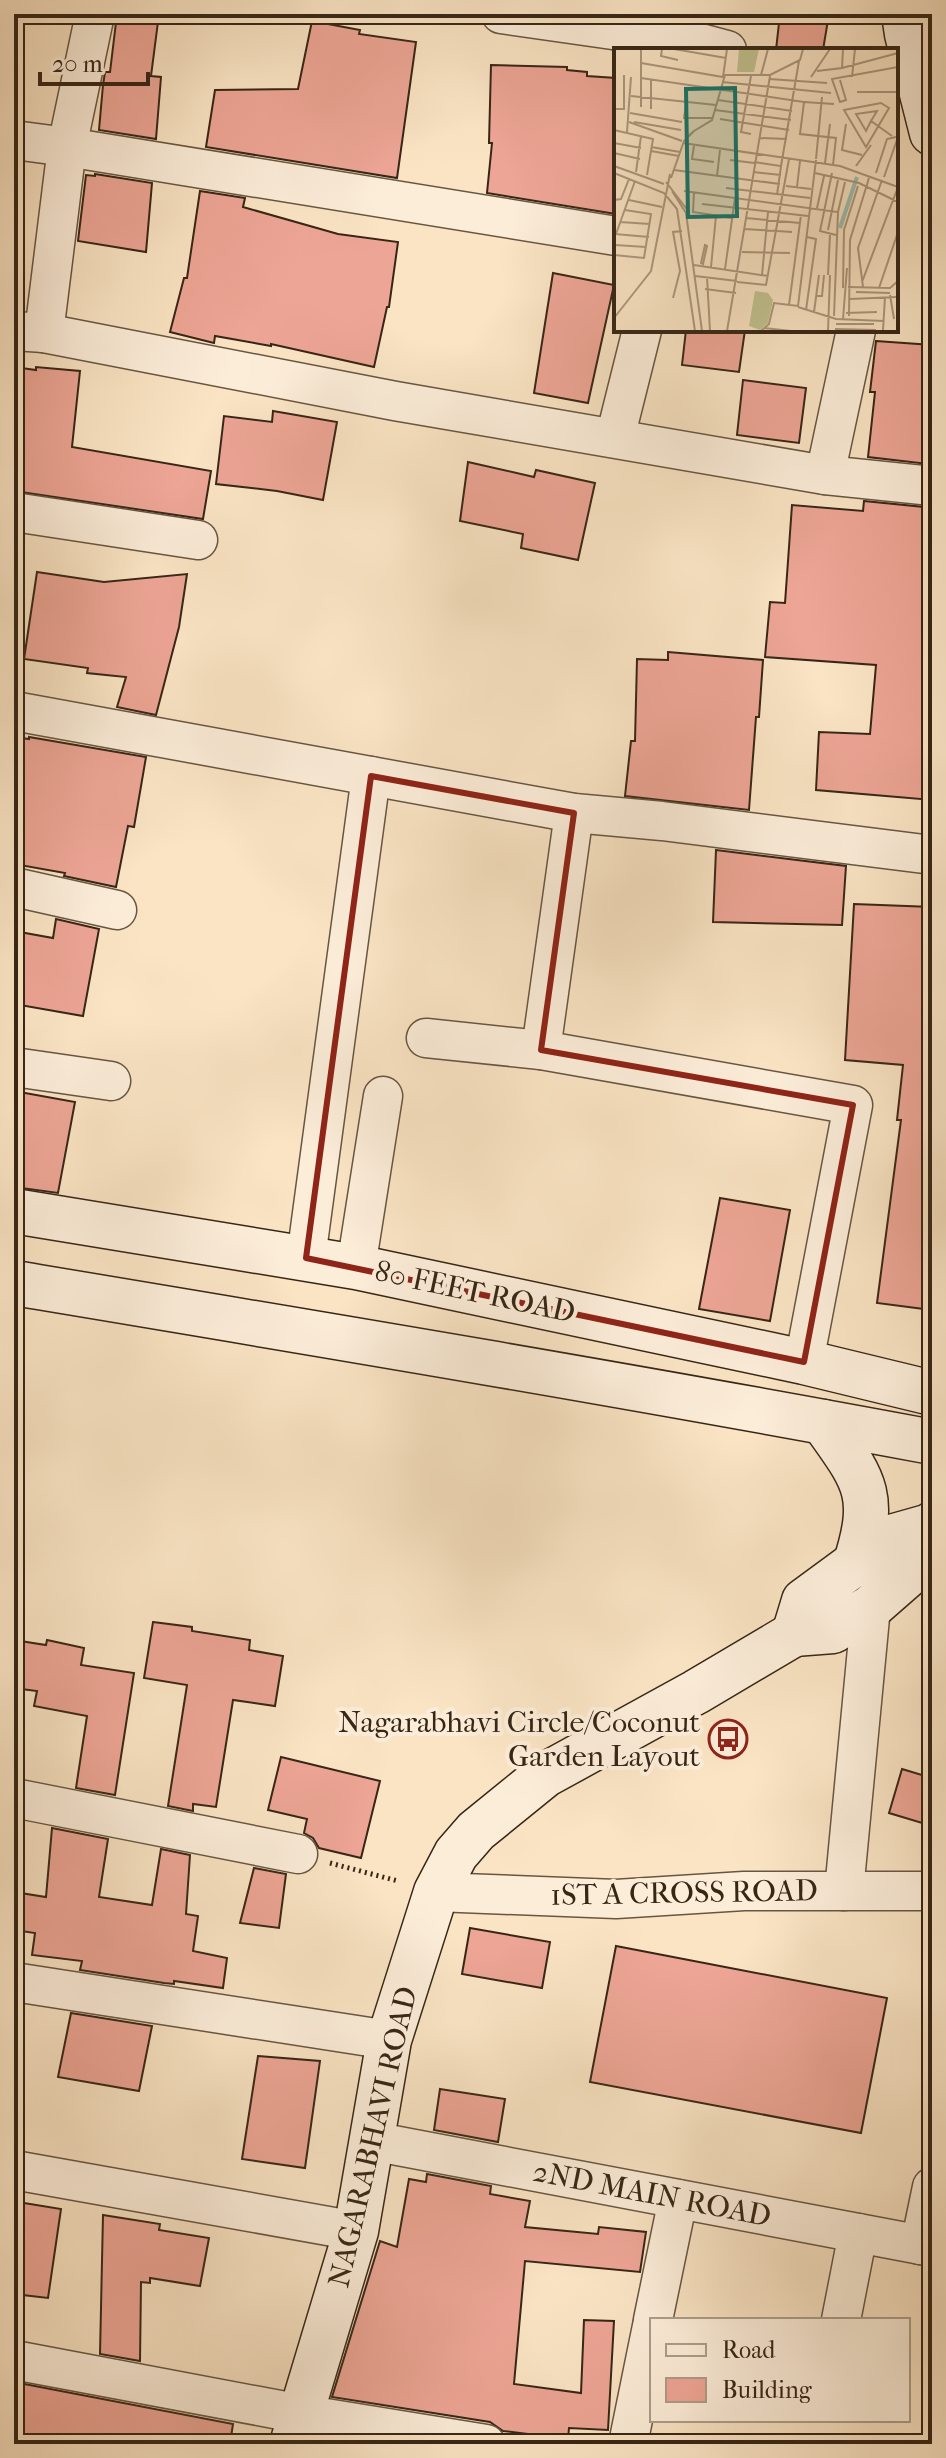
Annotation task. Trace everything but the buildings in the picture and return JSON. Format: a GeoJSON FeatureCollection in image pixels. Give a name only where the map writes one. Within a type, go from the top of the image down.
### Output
{"type":"FeatureCollection","features":[{"type":"Feature","properties":{"kind":"main road"},"geometry":{"type":"LineString","coordinates":[[904,14],[932,133]]}},
{"type":"Feature","properties":{"kind":"main road","name":"80 FEET ROAD"},"geometry":{"type":"LineString","coordinates":[[14,1211],[356,1267],[804,1362],[932,1393]]}},
{"type":"Feature","properties":{"kind":"main road"},"geometry":{"type":"LineString","coordinates":[[14,1283],[384,1344],[932,1442]]}},
{"type":"Feature","properties":{"kind":"main road"},"geometry":{"type":"LineString","coordinates":[[823,1422],[860,1477],[866,1497],[863,1539],[855,1565]]}},
{"type":"Feature","properties":{"kind":"main road","name":"NAGARABHAVI ROAD"},"geometry":{"type":"LineString","coordinates":[[794,1634],[804,1601],[891,1537],[931,1525]]}},
{"type":"Feature","properties":{"kind":"main road","name":"NAGARABHAVI ROAD"},"geometry":{"type":"LineString","coordinates":[[296,2429],[356,2231],[389,2040],[436,1892],[456,1854],[476,1831],[545,1775],[794,1634],[833,1631],[871,1607],[919,1565],[931,1525]]}},
{"type":"Feature","properties":{"kind":"street"},"geometry":{"type":"LineString","coordinates":[[95,14],[29,332],[395,401],[825,475],[932,486]]}},
{"type":"Feature","properties":{"kind":"street"},"geometry":{"type":"LineString","coordinates":[[501,14],[707,47]]}},
{"type":"Feature","properties":{"kind":"street"},"geometry":{"type":"LineString","coordinates":[[14,140],[614,236]]}},
{"type":"Feature","properties":{"kind":"street"},"geometry":{"type":"LineString","coordinates":[[615,438],[642,332]]}},
{"type":"Feature","properties":{"kind":"street"},"geometry":{"type":"LineString","coordinates":[[825,475],[856,332]]}},
{"type":"Feature","properties":{"kind":"street"},"geometry":{"type":"LineString","coordinates":[[14,512],[198,540]]}},
{"type":"Feature","properties":{"kind":"street"},"geometry":{"type":"LineString","coordinates":[[14,711],[574,813],[932,855]]}},
{"type":"Feature","properties":{"kind":"street"},"geometry":{"type":"LineString","coordinates":[[306,1258],[371,776]]}},
{"type":"Feature","properties":{"kind":"street"},"geometry":{"type":"LineString","coordinates":[[541,1050],[574,813]]}},
{"type":"Feature","properties":{"kind":"street"},"geometry":{"type":"LineString","coordinates":[[14,887],[117,910]]}},
{"type":"Feature","properties":{"kind":"street"},"geometry":{"type":"LineString","coordinates":[[426,1038],[541,1050],[853,1105],[804,1362]]}},
{"type":"Feature","properties":{"kind":"street"},"geometry":{"type":"LineString","coordinates":[[14,1067],[111,1081]]}},
{"type":"Feature","properties":{"kind":"street"},"geometry":{"type":"LineString","coordinates":[[356,1267],[383,1096]]}},
{"type":"Feature","properties":{"kind":"street"},"geometry":{"type":"LineString","coordinates":[[844,1891],[871,1607]]}},
{"type":"Feature","properties":{"kind":"street"},"geometry":{"type":"LineString","coordinates":[[14,1798],[298,1854]]}},
{"type":"Feature","properties":{"kind":"street","name":"1ST A CROSS ROAD"},"geometry":{"type":"LineString","coordinates":[[436,1892],[616,1899],[744,1891],[932,1891]]}},
{"type":"Feature","properties":{"kind":"street"},"geometry":{"type":"LineString","coordinates":[[14,1982],[389,2040]]}},
{"type":"Feature","properties":{"kind":"street","name":"2ND MAIN ROAD"},"geometry":{"type":"LineString","coordinates":[[372,2141],[926,2246]]}},
{"type":"Feature","properties":{"kind":"street"},"geometry":{"type":"LineString","coordinates":[[14,2170],[356,2231]]}},
{"type":"Feature","properties":{"kind":"street"},"geometry":{"type":"LineString","coordinates":[[926,2246],[932,2187]]}},
{"type":"Feature","properties":{"kind":"street"},"geometry":{"type":"LineString","coordinates":[[654,2318],[678,2199]]}},
{"type":"Feature","properties":{"kind":"street"},"geometry":{"type":"LineString","coordinates":[[841,2318],[858,2233]]}},
{"type":"Feature","properties":{"kind":"street"},"geometry":{"type":"LineString","coordinates":[[628,2444],[650,2338]]}},
{"type":"Feature","properties":{"kind":"street"},"geometry":{"type":"LineString","coordinates":[[14,2360],[296,2429],[486,2444]]}},
{"type":"Feature","properties":{"kind":"path"},"geometry":{"type":"LineString","coordinates":[[298,1854],[436,1892]]}},
{"type":"Feature","properties":{"kind":"highlighted area"},"geometry":{"type":"Polygon","coordinates":[[[371,776],[574,813],[541,1050],[853,1105],[804,1362],[306,1258],[371,776]]]}},
{"type":"Feature","properties":{"kind":"place","name":"Nagarabhavi Circle/Coconut Garden Layout"},"geometry":{"type":"Point","coordinates":[728,1739]}}]}
